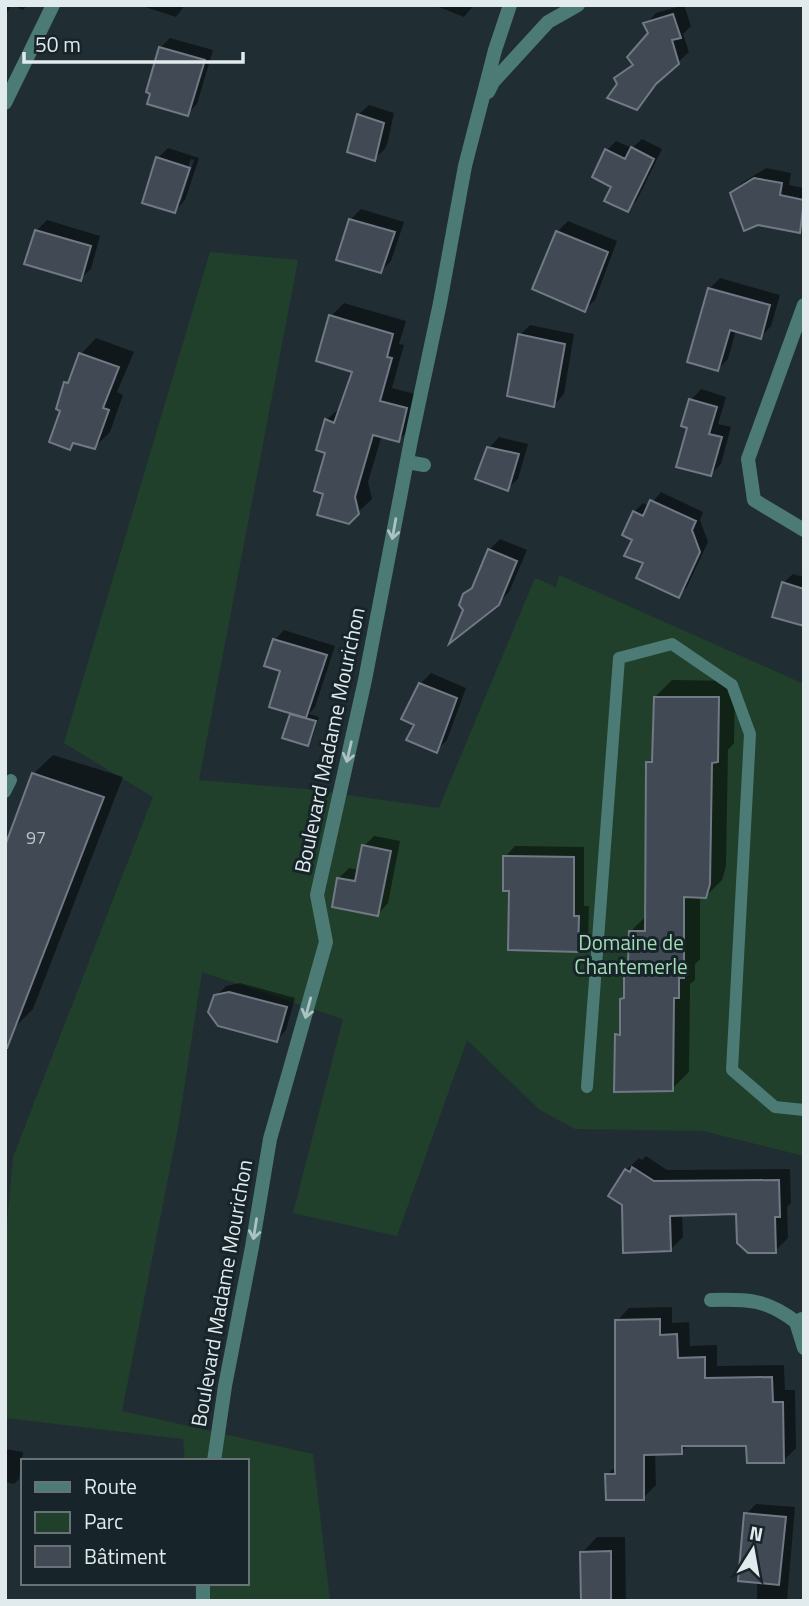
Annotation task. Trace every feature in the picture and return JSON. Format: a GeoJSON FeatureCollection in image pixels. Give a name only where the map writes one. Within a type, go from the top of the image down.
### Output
{"type":"FeatureCollection","features":[{"type":"Feature","properties":{"kind":"street"},"geometry":{"type":"LineString","coordinates":[[5,103],[53,5]]}},
{"type":"Feature","properties":{"kind":"street","name":"Boulevard Madame Mourichon"},"geometry":{"type":"LineString","coordinates":[[214,1459],[270,1139],[326,942],[317,895],[365,680],[465,166],[495,50],[510,5]]}},
{"type":"Feature","properties":{"kind":"street","name":"Boulevard Madame Mourichon"},"geometry":{"type":"LineString","coordinates":[[480,108],[493,82],[548,22],[578,5]]}},
{"type":"Feature","properties":{"kind":"street"},"geometry":{"type":"LineString","coordinates":[[804,305],[748,459],[754,500],[804,530]]}},
{"type":"Feature","properties":{"kind":"street"},"geometry":{"type":"LineString","coordinates":[[407,462],[424,465]]}},
{"type":"Feature","properties":{"kind":"street"},"geometry":{"type":"LineString","coordinates":[[711,1300],[744,1299],[777,1307],[800,1320],[804,1348]]}},
{"type":"Feature","properties":{"kind":"lane"},"geometry":{"type":"LineString","coordinates":[[587,1087],[619,658],[672,644],[732,685],[750,734],[732,1070],[775,1107],[804,1110]]}},
{"type":"Feature","properties":{"kind":"green space","name":"Domaine de Chantemerle"},"geometry":{"type":"Polygon","coordinates":[[[210,252],[298,260],[199,780],[305,789],[439,808],[535,578],[556,587],[559,575],[804,684],[804,1156],[703,1131],[575,1129],[540,1110],[467,1040],[397,1236],[293,1213],[343,1019],[202,972],[178,1128],[122,1411],[313,1454],[330,1601],[196,1601],[195,1585],[248,1585],[248,1459],[185,1459],[183,1439],[5,1418],[5,1246],[13,1157],[153,797],[64,743],[210,252]]]}},
{"type":"Feature","properties":{"kind":"building"},"geometry":{"type":"Polygon","coordinates":[[[673,14],[681,38],[672,40],[679,64],[656,84],[637,110],[607,98],[617,84],[614,78],[633,65],[627,57],[648,33],[643,23],[673,14]]]}},
{"type":"Feature","properties":{"kind":"building"},"geometry":{"type":"Polygon","coordinates":[[[159,47],[205,60],[188,116],[147,104],[150,94],[146,92],[159,47]]]}},
{"type":"Feature","properties":{"kind":"building"},"geometry":{"type":"Polygon","coordinates":[[[357,114],[384,123],[375,161],[347,152],[357,114]]]}},
{"type":"Feature","properties":{"kind":"building"},"geometry":{"type":"Polygon","coordinates":[[[631,147],[654,159],[628,212],[604,201],[611,187],[592,177],[605,149],[625,159],[631,147]]]}},
{"type":"Feature","properties":{"kind":"building"},"geometry":{"type":"Polygon","coordinates":[[[156,157],[190,168],[175,213],[142,203],[156,157]]]}},
{"type":"Feature","properties":{"kind":"building"},"geometry":{"type":"Polygon","coordinates":[[[754,178],[782,183],[780,195],[804,200],[800,233],[758,225],[744,231],[730,193],[754,178]]]}},
{"type":"Feature","properties":{"kind":"building"},"geometry":{"type":"Polygon","coordinates":[[[349,219],[395,232],[381,273],[336,260],[349,219]]]}},
{"type":"Feature","properties":{"kind":"building"},"geometry":{"type":"Polygon","coordinates":[[[35,230],[91,246],[81,281],[24,264],[35,230]]]}},
{"type":"Feature","properties":{"kind":"building"},"geometry":{"type":"Polygon","coordinates":[[[556,231],[608,252],[585,312],[532,289],[556,231]]]}},
{"type":"Feature","properties":{"kind":"building"},"geometry":{"type":"Polygon","coordinates":[[[708,288],[770,305],[761,339],[730,330],[718,371],[687,362],[708,288]]]}},
{"type":"Feature","properties":{"kind":"building"},"geometry":{"type":"Polygon","coordinates":[[[329,315],[393,334],[387,357],[392,358],[380,401],[407,408],[399,442],[373,435],[355,497],[359,514],[349,524],[317,515],[323,494],[314,491],[325,453],[316,450],[325,419],[334,423],[352,372],[316,361],[329,315]]]}},
{"type":"Feature","properties":{"kind":"building"},"geometry":{"type":"Polygon","coordinates":[[[518,334],[565,344],[554,407],[507,396],[518,334]]]}},
{"type":"Feature","properties":{"kind":"building"},"geometry":{"type":"Polygon","coordinates":[[[79,353],[119,367],[103,408],[109,410],[95,449],[73,443],[70,450],[49,442],[60,411],[56,409],[64,382],[68,383],[79,353]]]}},
{"type":"Feature","properties":{"kind":"building"},"geometry":{"type":"Polygon","coordinates":[[[689,399],[717,407],[709,434],[722,437],[711,476],[676,467],[687,428],[681,426],[689,399]]]}},
{"type":"Feature","properties":{"kind":"building"},"geometry":{"type":"Polygon","coordinates":[[[487,447],[519,454],[508,491],[475,479],[487,447]]]}},
{"type":"Feature","properties":{"kind":"building"},"geometry":{"type":"Polygon","coordinates":[[[650,500],[696,521],[692,530],[700,552],[679,598],[636,578],[643,563],[624,556],[632,540],[622,535],[633,511],[643,516],[650,500]]]}},
{"type":"Feature","properties":{"kind":"building"},"geometry":{"type":"Polygon","coordinates":[[[488,549],[517,561],[499,605],[449,644],[463,610],[459,605],[463,594],[472,588],[488,549]]]}},
{"type":"Feature","properties":{"kind":"building"},"geometry":{"type":"Polygon","coordinates":[[[782,582],[804,589],[804,626],[772,617],[782,582]]]}},
{"type":"Feature","properties":{"kind":"building"},"geometry":{"type":"Polygon","coordinates":[[[273,639],[327,655],[306,718],[269,707],[280,671],[264,666],[273,639]]]}},
{"type":"Feature","properties":{"kind":"building"},"geometry":{"type":"Polygon","coordinates":[[[419,683],[457,698],[437,753],[406,740],[414,725],[401,719],[419,683]]]}},
{"type":"Feature","properties":{"kind":"building"},"geometry":{"type":"Polygon","coordinates":[[[654,697],[719,697],[718,762],[712,763],[710,884],[706,898],[684,897],[684,978],[679,978],[679,998],[674,998],[673,1091],[614,1092],[615,1034],[620,1035],[620,999],[624,998],[624,964],[628,964],[629,931],[645,931],[646,762],[652,762],[654,697]]]}},
{"type":"Feature","properties":{"kind":"building"},"geometry":{"type":"Polygon","coordinates":[[[290,714],[316,721],[308,746],[282,738],[290,714]]]}},
{"type":"Feature","properties":{"kind":"building"},"geometry":{"type":"Polygon","coordinates":[[[32,773],[104,797],[5,1048],[5,846],[32,773]]]}},
{"type":"Feature","properties":{"kind":"building"},"geometry":{"type":"Polygon","coordinates":[[[362,845],[391,851],[378,916],[332,907],[337,878],[355,881],[362,845]]]}},
{"type":"Feature","properties":{"kind":"building"},"geometry":{"type":"Polygon","coordinates":[[[503,856],[574,857],[574,916],[579,916],[578,952],[508,950],[509,891],[503,891],[503,856]]]}},
{"type":"Feature","properties":{"kind":"building"},"geometry":{"type":"Polygon","coordinates":[[[229,992],[287,1007],[277,1042],[218,1026],[208,1012],[214,995],[229,992]]]}},
{"type":"Feature","properties":{"kind":"building"},"geometry":{"type":"Polygon","coordinates":[[[632,1167],[654,1181],[779,1180],[780,1217],[775,1217],[776,1253],[748,1253],[737,1243],[736,1214],[670,1216],[671,1251],[623,1253],[622,1205],[608,1196],[625,1169],[630,1172],[632,1167]]]}},
{"type":"Feature","properties":{"kind":"building"},"geometry":{"type":"Polygon","coordinates":[[[660,1319],[660,1335],[677,1334],[678,1358],[705,1357],[705,1378],[772,1377],[773,1402],[783,1402],[784,1463],[747,1463],[746,1446],[682,1446],[682,1454],[644,1455],[644,1500],[606,1500],[605,1474],[615,1474],[615,1320],[660,1319]]]}},
{"type":"Feature","properties":{"kind":"building"},"geometry":{"type":"Polygon","coordinates":[[[744,1513],[786,1517],[779,1585],[738,1581],[744,1513]]]}},
{"type":"Feature","properties":{"kind":"building"},"geometry":{"type":"Polygon","coordinates":[[[611,1551],[611,1601],[581,1601],[580,1552],[611,1551]]]}}]}
